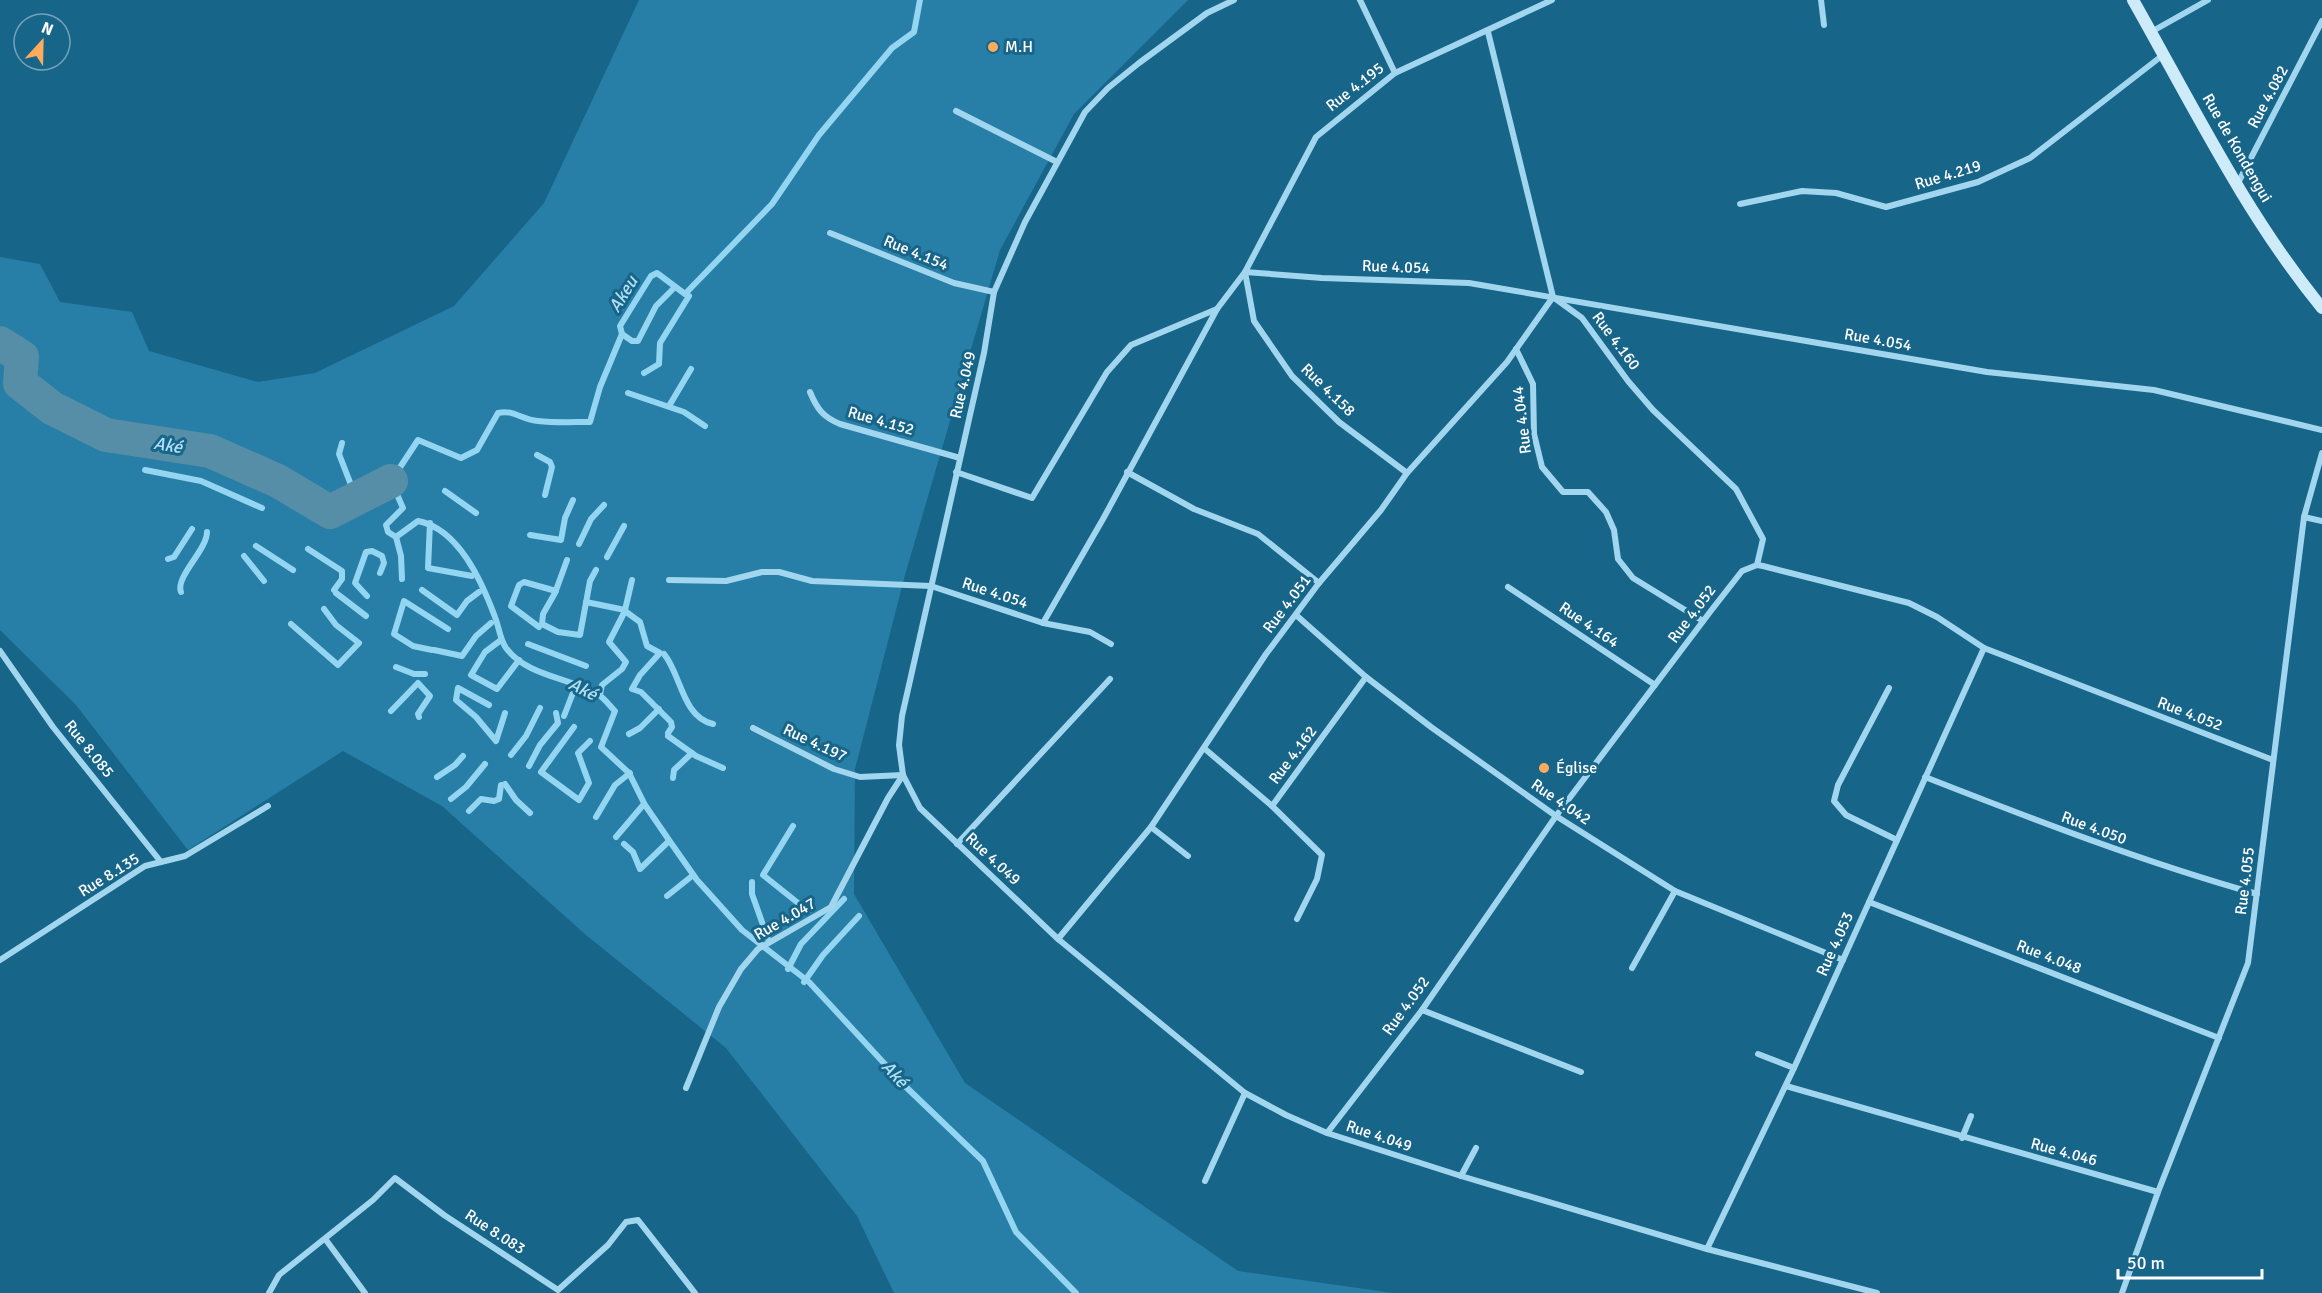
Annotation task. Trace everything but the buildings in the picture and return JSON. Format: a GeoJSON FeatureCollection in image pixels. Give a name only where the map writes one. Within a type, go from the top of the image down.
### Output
{"type":"FeatureCollection","features":[{"type":"Feature","properties":{"kind":"main road","name":"Rue de Kondengui"},"geometry":{"type":"LineString","coordinates":[[2133,0],[2237,184],[2271,237],[2322,308]]}},
{"type":"Feature","properties":{"kind":"street","name":"Rue 4.049"},"geometry":{"type":"LineString","coordinates":[[1234,0],[1207,13],[1108,88],[1085,112],[1025,222],[994,292],[984,353],[902,717],[899,746],[903,775],[920,808],[1058,939],[1245,1093],[1286,1115],[1327,1133],[1461,1176],[1707,1249],[1877,1293]]}},
{"type":"Feature","properties":{"kind":"street"},"geometry":{"type":"LineString","coordinates":[[1360,0],[1395,73]]}},
{"type":"Feature","properties":{"kind":"street","name":"Rue 4.195"},"geometry":{"type":"LineString","coordinates":[[1245,272],[1316,137],[1395,73],[1488,32],[1552,0]]}},
{"type":"Feature","properties":{"kind":"street"},"geometry":{"type":"LineString","coordinates":[[1821,0],[1824,25]]}},
{"type":"Feature","properties":{"kind":"street"},"geometry":{"type":"LineString","coordinates":[[2151,32],[2208,0]]}},
{"type":"Feature","properties":{"kind":"street","name":"Rue 4.082"},"geometry":{"type":"LineString","coordinates":[[2237,184],[2322,21]]}},
{"type":"Feature","properties":{"kind":"street"},"geometry":{"type":"LineString","coordinates":[[1488,32],[1553,297]]}},
{"type":"Feature","properties":{"kind":"street","name":"Rue 4.219"},"geometry":{"type":"LineString","coordinates":[[1740,204],[1802,191],[1836,193],[1886,207],[1978,182],[2030,158],[2164,54]]}},
{"type":"Feature","properties":{"kind":"street"},"geometry":{"type":"LineString","coordinates":[[956,111],[1057,162]]}},
{"type":"Feature","properties":{"kind":"street","name":"Rue 4.154"},"geometry":{"type":"LineString","coordinates":[[830,233],[954,283],[994,292]]}},
{"type":"Feature","properties":{"kind":"street","name":"Rue 4.054"},"geometry":{"type":"LineString","coordinates":[[669,580],[726,581],[762,572],[779,573],[812,581],[931,586],[1043,623],[1103,519],[1217,309],[1245,272],[1322,278],[1469,283],[1987,372],[2154,390],[2322,430]]}},
{"type":"Feature","properties":{"kind":"street","name":"Rue 4.158"},"geometry":{"type":"LineString","coordinates":[[1245,272],[1254,321],[1292,376],[1339,422],[1407,473]]}},
{"type":"Feature","properties":{"kind":"street","name":"Rue 4.051"},"geometry":{"type":"LineString","coordinates":[[1058,939],[1151,827],[1205,749],[1232,704],[1319,583],[1381,510],[1407,473],[1516,349],[1553,297]]}},
{"type":"Feature","properties":{"kind":"street","name":"Rue 4.160"},"geometry":{"type":"LineString","coordinates":[[1553,297],[1582,318],[1628,381],[1653,410],[1736,489],[1763,539],[1757,565]]}},
{"type":"Feature","properties":{"kind":"street"},"geometry":{"type":"LineString","coordinates":[[956,472],[1032,498],[1107,372],[1131,345],[1217,309]]}},
{"type":"Feature","properties":{"kind":"street","name":"Rue 4.044"},"geometry":{"type":"LineString","coordinates":[[1516,349],[1533,384],[1534,434],[1542,467],[1563,492],[1588,492],[1606,512],[1614,530],[1618,559],[1633,578],[1703,621]]}},
{"type":"Feature","properties":{"kind":"street","name":"Rue 4.152"},"geometry":{"type":"LineString","coordinates":[[810,392],[818,410],[826,418],[960,458]]}},
{"type":"Feature","properties":{"kind":"street","name":"Rue 4.055"},"geometry":{"type":"LineString","coordinates":[[2122,1293],[2158,1192],[2248,963],[2304,517],[2322,453]]}},
{"type":"Feature","properties":{"kind":"street"},"geometry":{"type":"LineString","coordinates":[[1127,472],[1194,509],[1258,534],[1319,583]]}},
{"type":"Feature","properties":{"kind":"street"},"geometry":{"type":"LineString","coordinates":[[2304,517],[2322,521]]}},
{"type":"Feature","properties":{"kind":"street","name":"Rue 4.052"},"geometry":{"type":"LineString","coordinates":[[1327,1133],[1422,1010],[1556,816],[1703,621],[1742,571],[1757,565],[1909,603],[1930,613],[1984,648],[2273,760]]}},
{"type":"Feature","properties":{"kind":"street","name":"Rue 4.164"},"geometry":{"type":"LineString","coordinates":[[1508,587],[1655,685]]}},
{"type":"Feature","properties":{"kind":"street","name":"Rue 4.042"},"geometry":{"type":"LineString","coordinates":[[1296,615],[1366,677],[1556,816],[1675,891],[1843,960]]}},
{"type":"Feature","properties":{"kind":"street"},"geometry":{"type":"LineString","coordinates":[[1043,623],[1090,632],[1111,644]]}},
{"type":"Feature","properties":{"kind":"street","name":"Rue 4.053"},"geometry":{"type":"LineString","coordinates":[[1707,1249],[1786,1086],[1984,648]]}},
{"type":"Feature","properties":{"kind":"street","name":"Rue 8.085"},"geometry":{"type":"LineString","coordinates":[[0,651],[53,727],[161,862]]}},
{"type":"Feature","properties":{"kind":"street","name":"Rue 4.162"},"geometry":{"type":"LineString","coordinates":[[1205,749],[1272,806],[1366,677]]}},
{"type":"Feature","properties":{"kind":"street"},"geometry":{"type":"LineString","coordinates":[[957,844],[1110,679]]}},
{"type":"Feature","properties":{"kind":"street"},"geometry":{"type":"LineString","coordinates":[[1889,687],[1839,785],[1834,801],[1846,815],[1897,840]]}},
{"type":"Feature","properties":{"kind":"street","name":"Rue 4.197"},"geometry":{"type":"LineString","coordinates":[[753,728],[834,769],[860,777],[903,775]]}},
{"type":"Feature","properties":{"kind":"street","name":"Rue 4.047"},"geometry":{"type":"LineString","coordinates":[[686,1088],[719,1007],[741,969],[758,949],[831,907],[888,798],[903,775]]}},
{"type":"Feature","properties":{"kind":"street","name":"Rue 4.050"},"geometry":{"type":"LineString","coordinates":[[1925,777],[2091,842],[2180,873],[2257,894]]}},
{"type":"Feature","properties":{"kind":"street","name":"Rue 8.135"},"geometry":{"type":"LineString","coordinates":[[0,960],[145,866],[185,856],[268,806]]}},
{"type":"Feature","properties":{"kind":"street"},"geometry":{"type":"LineString","coordinates":[[1272,806],[1322,855],[1317,879],[1298,919]]}},
{"type":"Feature","properties":{"kind":"street"},"geometry":{"type":"LineString","coordinates":[[1151,827],[1188,856]]}},
{"type":"Feature","properties":{"kind":"street"},"geometry":{"type":"LineString","coordinates":[[1632,968],[1675,891]]}},
{"type":"Feature","properties":{"kind":"street","name":"Rue 4.048"},"geometry":{"type":"LineString","coordinates":[[1869,902],[2219,1038]]}},
{"type":"Feature","properties":{"kind":"street"},"geometry":{"type":"LineString","coordinates":[[1422,1010],[1581,1072]]}},
{"type":"Feature","properties":{"kind":"street"},"geometry":{"type":"LineString","coordinates":[[1758,1054],[1794,1068]]}},
{"type":"Feature","properties":{"kind":"street","name":"Rue 4.046"},"geometry":{"type":"LineString","coordinates":[[1786,1086],[2158,1192]]}},
{"type":"Feature","properties":{"kind":"street"},"geometry":{"type":"LineString","coordinates":[[1205,1181],[1245,1093]]}},
{"type":"Feature","properties":{"kind":"street"},"geometry":{"type":"LineString","coordinates":[[1962,1138],[1971,1116]]}},
{"type":"Feature","properties":{"kind":"street"},"geometry":{"type":"LineString","coordinates":[[1461,1176],[1476,1148]]}},
{"type":"Feature","properties":{"kind":"street","name":"Rue 8.083"},"geometry":{"type":"LineString","coordinates":[[269,1293],[279,1275],[326,1240],[395,1178],[444,1215],[558,1290],[608,1245],[626,1222],[638,1220],[695,1293]]}},
{"type":"Feature","properties":{"kind":"street"},"geometry":{"type":"LineString","coordinates":[[326,1240],[365,1293]]}},
{"type":"Feature","properties":{"kind":"shaded area"},"geometry":{"type":"Polygon","coordinates":[[[639,0],[1188,0],[1074,114],[1000,250],[905,575],[855,769],[854,894],[965,1083],[1238,1271],[1393,1293],[894,1293],[857,1216],[726,1048],[586,935],[442,806],[343,751],[188,850],[76,705],[0,630],[0,257],[40,264],[60,302],[132,312],[149,351],[258,382],[315,373],[454,306],[544,203],[639,0]]]}},
{"type":"Feature","properties":{"kind":"waterway","name":"Aké"},"geometry":{"type":"LineString","coordinates":[[920,0],[914,32],[892,48],[819,135],[772,204],[685,294],[657,273],[651,276],[620,326],[622,334],[600,387],[590,422],[538,421],[508,412],[498,413],[477,450],[461,458],[418,440],[391,481],[403,508],[386,525],[388,532],[396,537],[418,521],[446,534],[476,573],[490,603],[504,645],[515,658],[537,671],[599,695],[615,711],[601,747],[629,773],[645,805],[697,880],[742,930],[809,982],[906,1087],[983,1161],[1016,1232],[1076,1293]]}},
{"type":"Feature","properties":{"kind":"waterway"},"geometry":{"type":"LineString","coordinates":[[622,334],[632,341],[638,341],[656,306],[675,287]]}},
{"type":"Feature","properties":{"kind":"waterway"},"geometry":{"type":"LineString","coordinates":[[644,373],[659,364],[660,343],[689,296]]}},
{"type":"Feature","properties":{"kind":"waterway","name":"Aké"},"geometry":{"type":"LineString","coordinates":[[0,343],[22,357],[20,383],[52,408],[106,435],[210,451],[278,481],[330,512],[391,481]]}},
{"type":"Feature","properties":{"kind":"waterway"},"geometry":{"type":"LineString","coordinates":[[669,406],[691,369]]}},
{"type":"Feature","properties":{"kind":"waterway"},"geometry":{"type":"LineString","coordinates":[[628,393],[684,412],[705,426]]}},
{"type":"Feature","properties":{"kind":"waterway"},"geometry":{"type":"LineString","coordinates":[[342,443],[339,454],[353,490]]}},
{"type":"Feature","properties":{"kind":"waterway"},"geometry":{"type":"LineString","coordinates":[[537,455],[550,462],[552,467],[545,495]]}},
{"type":"Feature","properties":{"kind":"waterway"},"geometry":{"type":"LineString","coordinates":[[145,470],[201,481],[262,508]]}},
{"type":"Feature","properties":{"kind":"waterway"},"geometry":{"type":"LineString","coordinates":[[445,491],[476,513]]}},
{"type":"Feature","properties":{"kind":"waterway"},"geometry":{"type":"LineString","coordinates":[[530,535],[561,540],[565,518],[573,500]]}},
{"type":"Feature","properties":{"kind":"waterway"},"geometry":{"type":"LineString","coordinates":[[579,544],[591,519],[604,505]]}},
{"type":"Feature","properties":{"kind":"waterway"},"geometry":{"type":"LineString","coordinates":[[430,523],[428,568],[472,576]]}},
{"type":"Feature","properties":{"kind":"waterway"},"geometry":{"type":"LineString","coordinates":[[607,557],[624,526]]}},
{"type":"Feature","properties":{"kind":"waterway"},"geometry":{"type":"LineString","coordinates":[[168,559],[174,557],[192,529]]}},
{"type":"Feature","properties":{"kind":"waterway"},"geometry":{"type":"LineString","coordinates":[[181,592],[180,586],[183,579],[202,547],[207,532]]}},
{"type":"Feature","properties":{"kind":"waterway"},"geometry":{"type":"LineString","coordinates":[[396,537],[401,556],[402,579]]}},
{"type":"Feature","properties":{"kind":"waterway"},"geometry":{"type":"LineString","coordinates":[[256,546],[293,570]]}},
{"type":"Feature","properties":{"kind":"waterway"},"geometry":{"type":"LineString","coordinates":[[308,549],[342,571],[342,579],[334,590]]}},
{"type":"Feature","properties":{"kind":"waterway"},"geometry":{"type":"LineString","coordinates":[[367,596],[355,583],[366,552],[372,551],[382,556],[384,563],[380,573]]}},
{"type":"Feature","properties":{"kind":"waterway"},"geometry":{"type":"LineString","coordinates":[[244,556],[264,581]]}},
{"type":"Feature","properties":{"kind":"waterway"},"geometry":{"type":"LineString","coordinates":[[567,560],[555,593],[543,614],[542,624],[558,632],[580,635],[590,581],[596,570]]}},
{"type":"Feature","properties":{"kind":"waterway"},"geometry":{"type":"LineString","coordinates":[[586,602],[625,610],[632,580]]}},
{"type":"Feature","properties":{"kind":"waterway"},"geometry":{"type":"LineString","coordinates":[[539,627],[511,606],[519,585],[524,582],[556,591]]}},
{"type":"Feature","properties":{"kind":"waterway"},"geometry":{"type":"LineString","coordinates":[[422,590],[457,615],[467,601],[479,592]]}},
{"type":"Feature","properties":{"kind":"waterway"},"geometry":{"type":"LineString","coordinates":[[336,593],[366,616]]}},
{"type":"Feature","properties":{"kind":"waterway"},"geometry":{"type":"LineString","coordinates":[[432,650],[413,646],[394,634],[404,601],[448,629]]}},
{"type":"Feature","properties":{"kind":"waterway"},"geometry":{"type":"LineString","coordinates":[[291,624],[338,665],[359,643],[336,625],[324,609]]}},
{"type":"Feature","properties":{"kind":"waterway"},"geometry":{"type":"LineString","coordinates":[[600,694],[602,685],[622,669],[626,662],[609,642],[625,611],[640,622],[647,646],[660,653],[640,675],[632,689],[641,692],[671,722],[672,727],[668,733]]}},
{"type":"Feature","properties":{"kind":"waterway"},"geometry":{"type":"LineString","coordinates":[[434,650],[462,656],[476,636],[491,623]]}},
{"type":"Feature","properties":{"kind":"waterway"},"geometry":{"type":"LineString","coordinates":[[501,640],[485,652],[471,675],[497,689],[519,660]]}},
{"type":"Feature","properties":{"kind":"waterway"},"geometry":{"type":"LineString","coordinates":[[528,644],[586,666]]}},
{"type":"Feature","properties":{"kind":"waterway"},"geometry":{"type":"LineString","coordinates":[[664,654],[670,662],[688,704],[703,720],[713,724]]}},
{"type":"Feature","properties":{"kind":"waterway"},"geometry":{"type":"LineString","coordinates":[[396,667],[414,674],[425,674]]}},
{"type":"Feature","properties":{"kind":"waterway"},"geometry":{"type":"LineString","coordinates":[[391,711],[418,683],[430,696],[418,714],[419,717]]}},
{"type":"Feature","properties":{"kind":"waterway"},"geometry":{"type":"LineString","coordinates":[[564,716],[576,685]]}},
{"type":"Feature","properties":{"kind":"waterway"},"geometry":{"type":"LineString","coordinates":[[489,705],[458,688],[456,700],[476,717],[496,741],[505,713]]}},
{"type":"Feature","properties":{"kind":"waterway"},"geometry":{"type":"LineString","coordinates":[[511,755],[526,736],[540,708]]}},
{"type":"Feature","properties":{"kind":"waterway"},"geometry":{"type":"LineString","coordinates":[[629,734],[640,728],[659,709]]}},
{"type":"Feature","properties":{"kind":"waterway"},"geometry":{"type":"LineString","coordinates":[[529,766],[540,745],[558,723],[556,713]]}},
{"type":"Feature","properties":{"kind":"waterway"},"geometry":{"type":"LineString","coordinates":[[574,727],[541,772],[579,800],[589,783],[578,753],[590,741]]}},
{"type":"Feature","properties":{"kind":"waterway"},"geometry":{"type":"LineString","coordinates":[[668,736],[696,756],[723,768]]}},
{"type":"Feature","properties":{"kind":"waterway"},"geometry":{"type":"LineString","coordinates":[[673,778],[674,770],[692,753]]}},
{"type":"Feature","properties":{"kind":"waterway"},"geometry":{"type":"LineString","coordinates":[[437,777],[455,765],[463,756]]}},
{"type":"Feature","properties":{"kind":"waterway"},"geometry":{"type":"LineString","coordinates":[[451,799],[466,787],[485,764]]}},
{"type":"Feature","properties":{"kind":"waterway"},"geometry":{"type":"LineString","coordinates":[[596,817],[615,785],[630,773]]}},
{"type":"Feature","properties":{"kind":"waterway"},"geometry":{"type":"LineString","coordinates":[[505,784],[516,800],[530,813]]}},
{"type":"Feature","properties":{"kind":"waterway"},"geometry":{"type":"LineString","coordinates":[[469,811],[481,799],[494,801],[499,799],[501,785]]}},
{"type":"Feature","properties":{"kind":"waterway"},"geometry":{"type":"LineString","coordinates":[[616,837],[644,804]]}},
{"type":"Feature","properties":{"kind":"waterway"},"geometry":{"type":"LineString","coordinates":[[793,826],[763,875],[808,911]]}},
{"type":"Feature","properties":{"kind":"waterway"},"geometry":{"type":"LineString","coordinates":[[624,844],[633,852],[640,869],[669,841]]}},
{"type":"Feature","properties":{"kind":"waterway"},"geometry":{"type":"LineString","coordinates":[[667,896],[692,876]]}},
{"type":"Feature","properties":{"kind":"waterway"},"geometry":{"type":"LineString","coordinates":[[752,882],[752,894],[768,939]]}},
{"type":"Feature","properties":{"kind":"waterway"},"geometry":{"type":"LineString","coordinates":[[788,969],[801,944],[844,899]]}},
{"type":"Feature","properties":{"kind":"waterway"},"geometry":{"type":"LineString","coordinates":[[804,982],[823,955],[859,916]]}},
{"type":"Feature","properties":{"kind":"place","name":"M.H"},"geometry":{"type":"Point","coordinates":[993,47]}},
{"type":"Feature","properties":{"kind":"place","name":"Église"},"geometry":{"type":"Point","coordinates":[1544,768]}},
{"type":"Feature","properties":{"kind":"water label","name":"Akeu"},"geometry":{"type":"Point","coordinates":[623,294]}}]}
